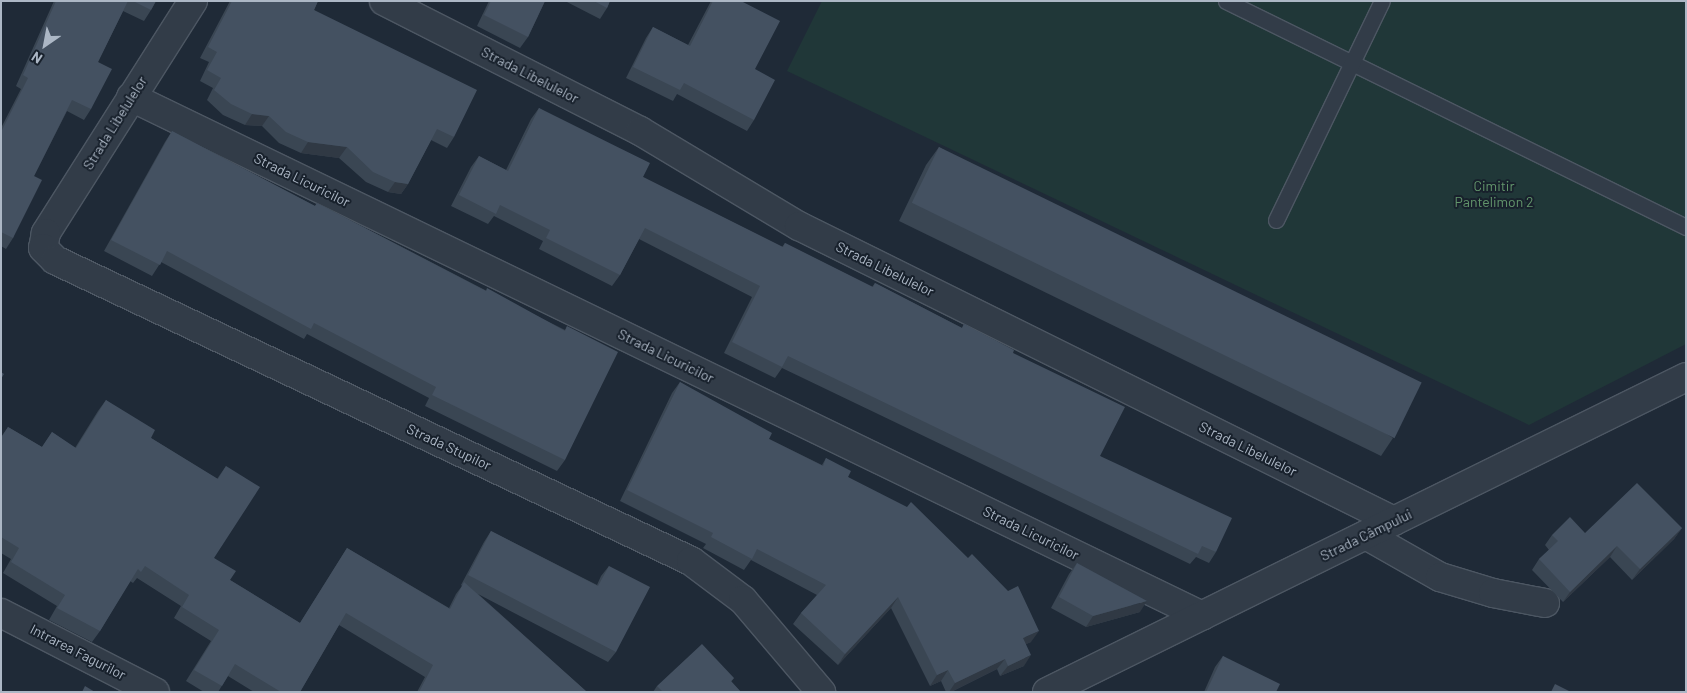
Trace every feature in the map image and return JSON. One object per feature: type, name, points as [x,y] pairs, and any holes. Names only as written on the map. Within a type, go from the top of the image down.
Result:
[{"type":"street","name":"Strada Libelulelor","points":[[43,248],[46,233],[193,1]]},
{"type":"street","name":"Strada Libelulelor","points":[[384,1],[640,131],[799,226],[1394,521]]},
{"type":"street","name":"Strada Licuricilor","points":[[131,97],[1202,616]]},
{"type":"street","name":"Strada Stupilor","points":[[43,248],[55,260],[691,561],[743,600],[821,692]]},
{"type":"street","name":"Strada Câmpului","points":[[1047,692],[1686,377]]},
{"type":"street","points":[[1366,535],[1440,577],[1493,593],[1545,602]]},
{"type":"street","name":"Intrarea Fagurilor","points":[[1,613],[155,692]]},
{"type":"lane","points":[[1226,1],[1353,61],[1686,227]]},
{"type":"lane","points":[[1276,220],[1382,1]]},
{"type":"green space","name":"Cimitir Pantelimon 2","points":[[822,1],[1686,1],[1686,344],[1529,425],[787,71]]},
{"type":"building","points":[[56,1],[128,1],[98,62],[112,69],[91,109],[72,100],[34,176],[42,180],[13,238],[1,232],[1,132],[28,78],[23,75]]},
{"type":"building","points":[[133,1],[156,1],[151,10]]},
{"type":"building","points":[[232,1],[318,1],[314,10],[477,90],[454,137],[437,129],[408,184],[395,182],[373,172],[347,147],[308,142],[286,132],[269,116],[252,114],[231,104],[214,90],[221,78],[207,70],[217,52],[208,47]]},
{"type":"building","points":[[491,1],[545,1],[528,37],[484,15]]},
{"type":"building","points":[[594,1],[610,1],[607,8]]},
{"type":"building","points":[[713,1],[741,1],[780,21],[755,69],[775,80],[754,120],[684,83],[680,90],[633,67],[653,27],[690,46]]},
{"type":"building","points":[[539,108],[650,163],[643,177],[783,247],[785,243],[873,287],[875,283],[962,328],[964,324],[1014,350],[1013,353],[1125,407],[1100,456],[1232,518],[1216,552],[1202,546],[1198,554],[788,356],[782,367],[732,342],[760,286],[645,228],[620,275],[546,238],[550,230],[500,205],[496,214],[459,195],[479,156],[508,171]]},
{"type":"building","points":[[172,131],[315,206],[317,203],[486,291],[487,288],[565,331],[567,326],[618,352],[565,460],[432,395],[436,387],[314,323],[311,329],[167,251],[160,265],[111,240]]},
{"type":"building","points":[[939,147],[1422,382],[1394,438],[912,203]]},
{"type":"building","points":[[680,382],[772,433],[769,439],[823,466],[826,458],[851,471],[848,477],[907,507],[911,502],[968,558],[972,554],[1008,591],[1018,586],[1039,631],[1023,638],[1031,655],[1008,666],[1005,659],[955,683],[948,670],[937,675],[898,597],[845,654],[801,613],[826,585],[757,549],[752,559],[711,537],[713,533],[627,490]]},
{"type":"building","points":[[106,400],[155,430],[151,438],[218,479],[226,466],[260,487],[214,558],[236,571],[230,580],[300,623],[347,548],[450,609],[464,582],[587,692],[419,692],[433,665],[346,613],[300,692],[281,692],[235,664],[222,686],[194,670],[219,630],[182,607],[189,595],[145,566],[141,572],[138,569],[100,631],[57,608],[65,595],[11,562],[19,548],[1,537],[1,438],[8,427],[42,447],[52,432],[76,448]]},
{"type":"building","points":[[1637,483],[1682,528],[1640,569],[1617,546],[1570,592],[1539,559],[1558,541],[1552,535],[1570,517],[1585,533]]},
{"type":"building","points":[[491,531],[598,586],[609,566],[650,587],[616,652],[468,575]]},
{"type":"building","points":[[1077,563],[1147,601],[1093,616],[1059,597]]},
{"type":"building","points":[[702,644],[734,678],[731,681],[741,692],[663,692],[657,686]]},
{"type":"building","points":[[1223,656],[1280,684],[1276,692],[1206,692]]},
{"type":"building","points":[[1555,684],[1571,692],[1551,692]]},
{"type":"building","points":[[85,686],[95,692],[82,692]]}]
